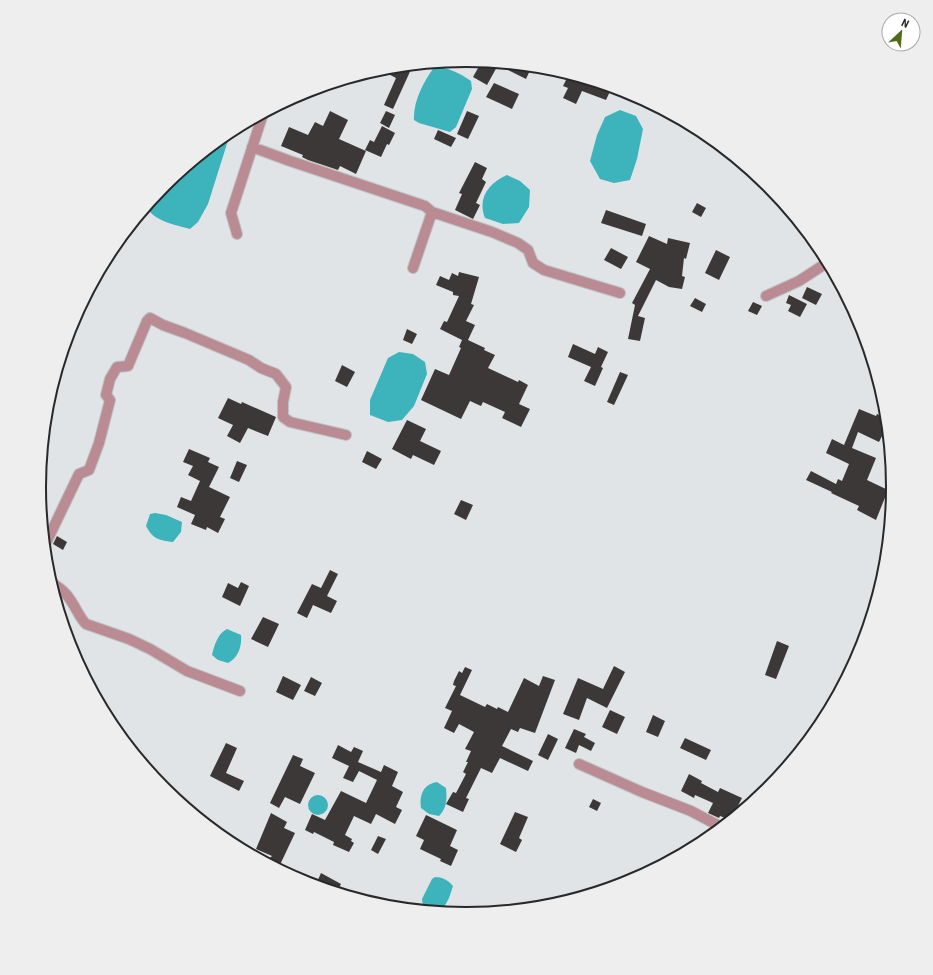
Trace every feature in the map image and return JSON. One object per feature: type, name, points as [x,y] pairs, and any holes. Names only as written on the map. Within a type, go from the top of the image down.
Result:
[{"type":"street","points":[[237,234],[231,213],[261,120]]},
{"type":"street","points":[[252,147],[425,206],[432,212],[492,232],[518,243],[528,250],[532,263],[544,270],[620,293]]},
{"type":"street","points":[[413,268],[432,212]]},
{"type":"street","points":[[766,296],[800,281],[823,265]]},
{"type":"street","points":[[49,536],[79,474],[89,470],[99,443],[110,400],[106,396],[110,379],[117,367],[128,366],[150,318],[162,325],[249,360],[261,368],[276,374],[286,387],[283,402],[283,417],[290,422],[346,435]]},
{"type":"street","points":[[58,586],[76,609],[82,621],[86,624],[129,638],[187,671],[240,691]]},
{"type":"street","points":[[579,764],[642,792],[691,811],[717,825]]},
{"type":"water","points":[[444,68],[454,71],[471,81],[472,89],[456,127],[450,132],[419,123],[414,120],[417,99],[433,69]]},
{"type":"water","points":[[620,110],[636,116],[643,129],[637,159],[630,180],[614,183],[600,179],[590,161],[597,135],[605,117]]},
{"type":"water","points":[[228,142],[208,204],[198,222],[190,229],[166,222],[154,216],[150,210],[169,190],[189,171]]},
{"type":"water","points":[[507,175],[520,181],[530,190],[529,207],[519,223],[503,224],[485,218],[483,211],[486,192],[495,182]]},
{"type":"water","points":[[399,352],[413,354],[425,362],[427,374],[414,406],[402,420],[388,422],[370,415],[370,400],[388,358]]},
{"type":"water","points":[[155,513],[166,515],[182,522],[181,532],[173,542],[156,538],[151,534],[146,526],[150,514]]},
{"type":"water","points":[[227,629],[241,635],[239,652],[228,663],[218,660],[212,655],[215,644],[221,633]]},
{"type":"water","points":[[437,782],[446,788],[445,807],[439,816],[429,814],[421,808],[421,795],[423,791],[428,785]]},
{"type":"water","points":[[318,795],[325,798],[328,805],[325,812],[318,815],[311,812],[308,805],[311,798]]},
{"type":"water","points":[[435,877],[445,879],[453,886],[444,907],[423,905],[422,899],[432,879]]},
{"type":"building","points":[[478,67],[496,68],[487,85],[473,77]]},
{"type":"building","points":[[507,69],[529,72],[526,79]]},
{"type":"building","points":[[410,71],[393,109],[384,105],[396,78],[389,74]]},
{"type":"building","points":[[566,79],[610,92],[606,100],[582,91],[576,104],[563,98],[568,88],[563,86]]},
{"type":"building","points":[[494,83],[519,94],[512,109],[486,97]]},
{"type":"building","points":[[330,111],[348,120],[339,139],[366,151],[356,174],[340,166],[338,170],[308,160],[302,157],[303,155],[281,146],[289,127],[308,135],[315,122],[323,126]]},
{"type":"building","points":[[386,111],[395,115],[389,128],[380,123]]},
{"type":"building","points":[[467,111],[479,116],[468,139],[457,134]]},
{"type":"building","points":[[382,126],[395,133],[389,145],[387,144],[381,157],[365,150],[370,140],[374,142]]},
{"type":"building","points":[[438,130],[456,138],[451,147],[434,139]]},
{"type":"building","points":[[475,162],[487,168],[482,179],[486,182],[476,203],[480,205],[473,219],[455,210],[462,194],[459,193]]},
{"type":"building","points":[[697,203],[706,208],[701,217],[692,212]]},
{"type":"building","points":[[606,210],[646,224],[642,236],[601,223]]},
{"type":"building","points":[[649,236],[667,244],[668,238],[690,243],[686,259],[684,258],[682,276],[685,277],[682,289],[669,287],[656,280],[638,316],[645,318],[640,341],[628,339],[635,305],[632,303],[650,269],[636,262]]},
{"type":"building","points":[[611,248],[628,257],[621,269],[604,260]]},
{"type":"building","points":[[716,250],[730,257],[719,280],[705,273]]},
{"type":"building","points":[[459,272],[479,277],[471,304],[474,305],[466,321],[475,325],[468,340],[485,348],[484,350],[495,355],[488,368],[528,385],[519,404],[530,409],[521,427],[502,418],[505,412],[483,402],[481,406],[470,401],[461,419],[421,400],[435,369],[449,375],[461,348],[459,347],[462,340],[440,329],[444,321],[447,322],[459,296],[453,295],[453,292],[436,285],[440,276],[449,280],[452,273],[458,276]]},
{"type":"building","points":[[807,287],[822,294],[816,305],[802,298]]},
{"type":"building","points":[[789,295],[807,304],[800,317],[788,311],[791,305],[786,303]]},
{"type":"building","points":[[695,298],[706,304],[702,312],[690,306]]},
{"type":"building","points":[[753,302],[762,306],[757,315],[748,311]]},
{"type":"building","points":[[407,329],[417,334],[412,344],[403,340]]},
{"type":"building","points":[[573,344],[595,354],[598,347],[608,352],[595,386],[584,381],[591,367],[568,357]]},
{"type":"building","points":[[342,365],[355,372],[347,387],[335,381]]},
{"type":"building","points":[[620,372],[628,375],[614,405],[607,402]]},
{"type":"building","points":[[228,398],[241,404],[242,402],[276,417],[268,436],[248,428],[240,443],[227,436],[233,425],[218,418]]},
{"type":"building","points":[[859,409],[876,416],[877,414],[881,416],[883,434],[879,442],[858,432],[852,448],[876,458],[867,480],[887,489],[876,520],[857,510],[859,506],[806,480],[811,471],[836,484],[838,479],[842,481],[849,464],[826,453],[832,439],[844,445]]},
{"type":"building","points":[[407,420],[426,429],[420,441],[441,451],[434,465],[413,455],[411,459],[392,449]]},
{"type":"building","points":[[189,449],[210,458],[208,462],[219,467],[209,487],[230,497],[220,517],[225,519],[218,533],[207,527],[206,530],[191,524],[195,515],[177,507],[181,497],[191,501],[200,481],[188,475],[193,466],[183,462]]},
{"type":"building","points":[[367,451],[382,459],[376,469],[362,462]]},
{"type":"building","points":[[237,461],[247,465],[239,482],[230,478]]},
{"type":"building","points":[[461,500],[473,505],[466,520],[454,514]]},
{"type":"building","points":[[57,536],[67,542],[63,550],[53,544]]},
{"type":"building","points":[[330,570],[338,574],[327,596],[337,601],[331,613],[313,605],[307,618],[297,613],[312,584],[321,588]]},
{"type":"building","points":[[241,582],[249,586],[240,606],[222,597],[228,583],[238,588]]},
{"type":"building","points":[[263,617],[279,624],[268,647],[251,639]]},
{"type":"building","points":[[777,641],[789,646],[776,679],[765,675]]},
{"type":"building","points":[[614,666],[625,672],[607,708],[587,698],[579,720],[563,714],[578,678],[603,689]]},
{"type":"building","points":[[465,667],[472,670],[460,695],[485,707],[487,704],[508,712],[524,678],[539,686],[543,676],[555,680],[535,733],[520,728],[518,732],[511,729],[502,746],[533,761],[528,771],[500,758],[492,773],[481,768],[466,798],[469,799],[463,812],[446,804],[453,792],[456,793],[466,774],[463,772],[471,751],[465,749],[474,732],[459,724],[454,733],[444,728],[452,711],[445,708],[456,686],[453,685],[454,681],[459,671],[462,673]]},
{"type":"building","points":[[283,676],[301,685],[293,700],[276,692]]},
{"type":"building","points":[[311,677],[322,683],[315,696],[304,691]]},
{"type":"building","points":[[610,710],[625,717],[617,734],[602,727]]},
{"type":"building","points":[[653,715],[665,721],[658,737],[646,732]]},
{"type":"building","points":[[574,729],[586,734],[584,737],[595,743],[591,751],[579,745],[576,753],[565,748]]},
{"type":"building","points":[[548,734],[558,739],[548,760],[538,755]]},
{"type":"building","points":[[685,738],[711,750],[706,760],[680,748]]},
{"type":"building","points":[[226,743],[237,748],[226,773],[244,781],[239,791],[210,776]]},
{"type":"building","points":[[338,745],[351,752],[354,747],[363,751],[358,762],[381,772],[384,765],[398,772],[392,786],[403,792],[396,807],[402,810],[395,824],[376,814],[371,824],[354,816],[345,835],[352,839],[351,841],[354,843],[349,852],[333,845],[334,842],[314,832],[313,834],[305,830],[312,814],[325,820],[341,791],[366,803],[377,780],[359,771],[353,782],[343,778],[349,766],[332,758]]},
{"type":"building","points":[[293,755],[303,759],[300,766],[315,773],[300,804],[285,797],[279,808],[270,803]]},
{"type":"building","points":[[689,774],[702,781],[701,783],[718,792],[720,788],[742,798],[736,810],[726,818],[720,816],[719,818],[708,813],[713,803],[695,795],[694,798],[681,791]]},
{"type":"building","points":[[593,799],[601,803],[597,811],[589,807]]},
{"type":"building","points":[[515,812],[528,817],[519,838],[522,840],[516,852],[500,844]]},
{"type":"building","points":[[271,813],[287,822],[284,828],[295,833],[280,865],[271,860],[270,858],[272,856],[256,849]]},
{"type":"building","points":[[426,815],[457,830],[450,846],[458,850],[451,866],[440,861],[441,859],[420,849],[424,840],[416,836]]},
{"type":"building","points":[[378,836],[386,839],[378,854],[371,850]]},
{"type":"building","points":[[321,873],[341,884],[339,888],[318,881]]}]
